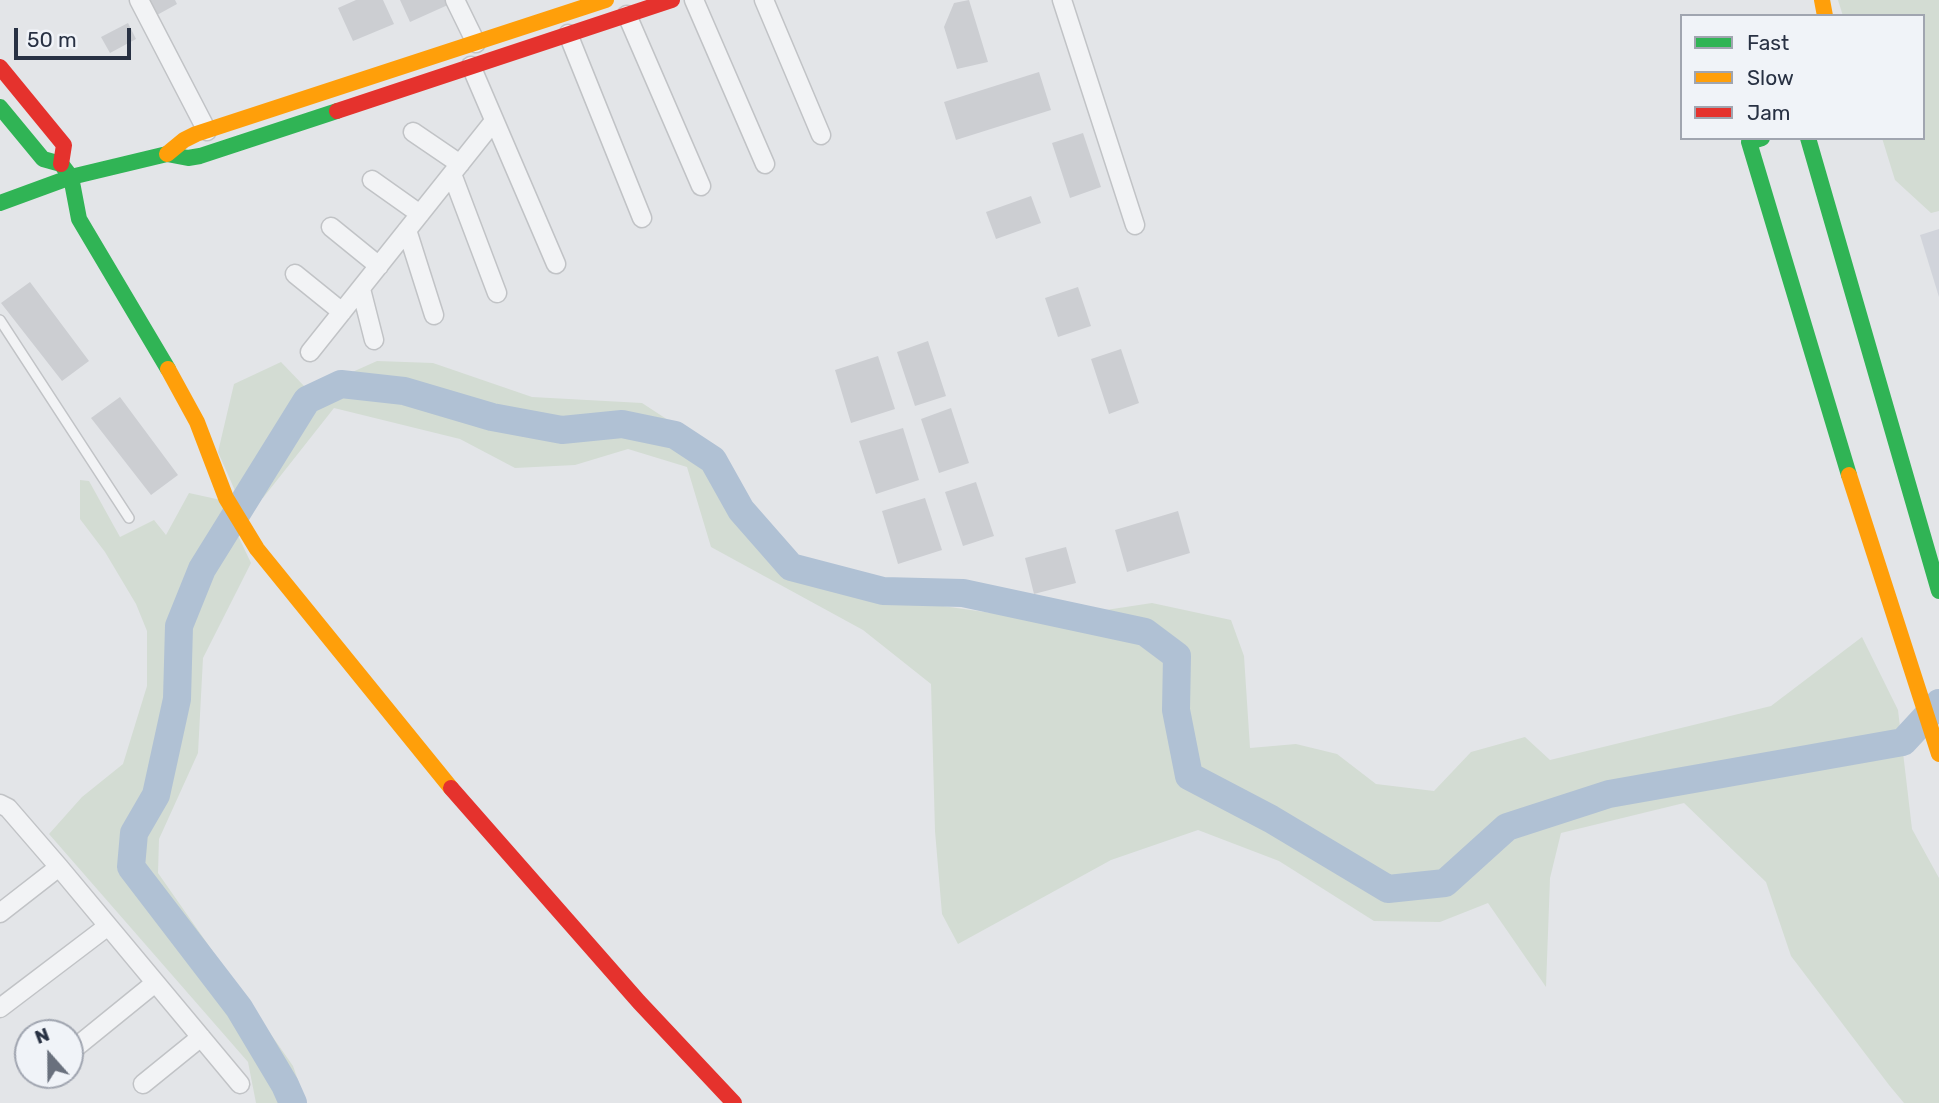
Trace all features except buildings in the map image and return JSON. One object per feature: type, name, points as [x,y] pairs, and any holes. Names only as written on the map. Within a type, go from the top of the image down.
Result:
[{"type":"street","points":[[139,0],[207,131]]},
{"type":"street","points":[[455,0],[476,43]]},
{"type":"street","points":[[167,154],[184,140],[207,131],[606,0]]},
{"type":"street","points":[[0,203],[66,170],[167,154],[188,158],[200,156],[672,0]]},
{"type":"street","points":[[694,0],[765,164]]},
{"type":"street","points":[[764,0],[821,135]]},
{"type":"street","points":[[1062,0],[1135,225]]},
{"type":"street","points":[[627,15],[701,186]]},
{"type":"street","points":[[568,34],[642,218]]},
{"type":"street","points":[[471,66],[556,264]]},
{"type":"street","points":[[0,67],[64,145],[66,170],[79,219],[157,349],[197,422],[226,498],[245,531],[367,687],[513,861],[734,1103]]},
{"type":"street","points":[[0,107],[43,159],[66,170]]},
{"type":"street","points":[[310,352],[494,121]]},
{"type":"street","points":[[413,132],[456,169],[497,293]]},
{"type":"street","points":[[1756,140],[1749,142],[1889,606],[1939,754]]},
{"type":"street","points":[[1809,140],[1939,591]]},
{"type":"street","points":[[372,180],[420,214]]},
{"type":"street","points":[[331,227],[379,266]]},
{"type":"street","points":[[407,230],[434,315]]},
{"type":"street","points":[[295,274],[342,312]]},
{"type":"street","points":[[360,289],[374,340]]},
{"type":"street","points":[[0,804],[8,808],[59,867],[240,1084]]},
{"type":"street","points":[[0,913],[59,867]]},
{"type":"street","points":[[0,1008],[108,926]]},
{"type":"street","points":[[84,1041],[156,983]]},
{"type":"street","points":[[143,1084],[201,1037]]},
{"type":"lane","points":[[0,320],[129,518]]},
{"type":"shaded area","points":[[1838,0],[1939,0],[1939,211],[1931,213],[1895,180],[1883,140],[1925,140],[1925,14],[1842,14]]},
{"type":"shaded area","points":[[1939,229],[1939,297],[1920,235]]},
{"type":"shaded area","points":[[377,361],[433,363],[532,397],[642,403],[711,448],[731,518],[786,572],[839,587],[1040,620],[1152,603],[1231,620],[1244,656],[1250,748],[1296,744],[1337,754],[1376,784],[1434,791],[1471,752],[1525,737],[1550,760],[1771,706],[1862,637],[1898,710],[1912,829],[1939,878],[1939,1103],[1904,1103],[1791,956],[1766,882],[1684,803],[1561,833],[1550,878],[1546,987],[1488,903],[1440,922],[1374,921],[1279,861],[1198,830],[1111,860],[958,944],[942,914],[935,831],[931,684],[863,630],[711,547],[687,467],[628,449],[575,465],[515,468],[460,439],[334,408],[263,498],[236,493],[218,452],[234,384],[281,362],[305,387],[319,387]]},
{"type":"shaded area","points":[[80,480],[89,481],[120,537],[154,520],[166,535],[189,493],[221,500],[251,563],[203,658],[198,753],[159,839],[158,873],[293,1066],[306,1103],[256,1103],[248,1062],[49,834],[82,797],[123,764],[147,686],[147,631],[136,604],[105,552],[80,519]]},
{"type":"waterway","points":[[293,1103],[239,1008],[131,867],[134,833],[156,795],[177,699],[179,626],[202,569],[307,400],[341,384],[404,391],[492,417],[562,430],[622,424],[675,435],[713,460],[741,510],[791,567],[883,591],[963,593],[1145,632],[1177,656],[1176,710],[1189,776],[1271,819],[1388,889],[1445,883],[1507,827],[1609,794],[1903,742],[1939,703]]},
{"type":"traffic: fast","points":[[0,107],[43,159],[61,164],[71,177],[79,219],[168,369]]},
{"type":"traffic: fast","points":[[0,203],[71,177],[167,154],[188,158],[200,156],[337,111]]},
{"type":"traffic: fast","points":[[1756,140],[1749,142],[1849,475]]},
{"type":"traffic: fast","points":[[1809,140],[1939,591]]},
{"type":"traffic: slow","points":[[167,154],[196,134],[606,0]]},
{"type":"traffic: slow","points":[[1822,0],[1825,14]]},
{"type":"traffic: slow","points":[[168,369],[197,422],[226,498],[257,549],[451,788]]},
{"type":"traffic: slow","points":[[1849,475],[1939,754]]},
{"type":"traffic: jam","points":[[337,111],[672,0]]},
{"type":"traffic: jam","points":[[0,67],[64,145],[61,164]]},
{"type":"traffic: jam","points":[[451,788],[639,1002],[734,1103]]}]
